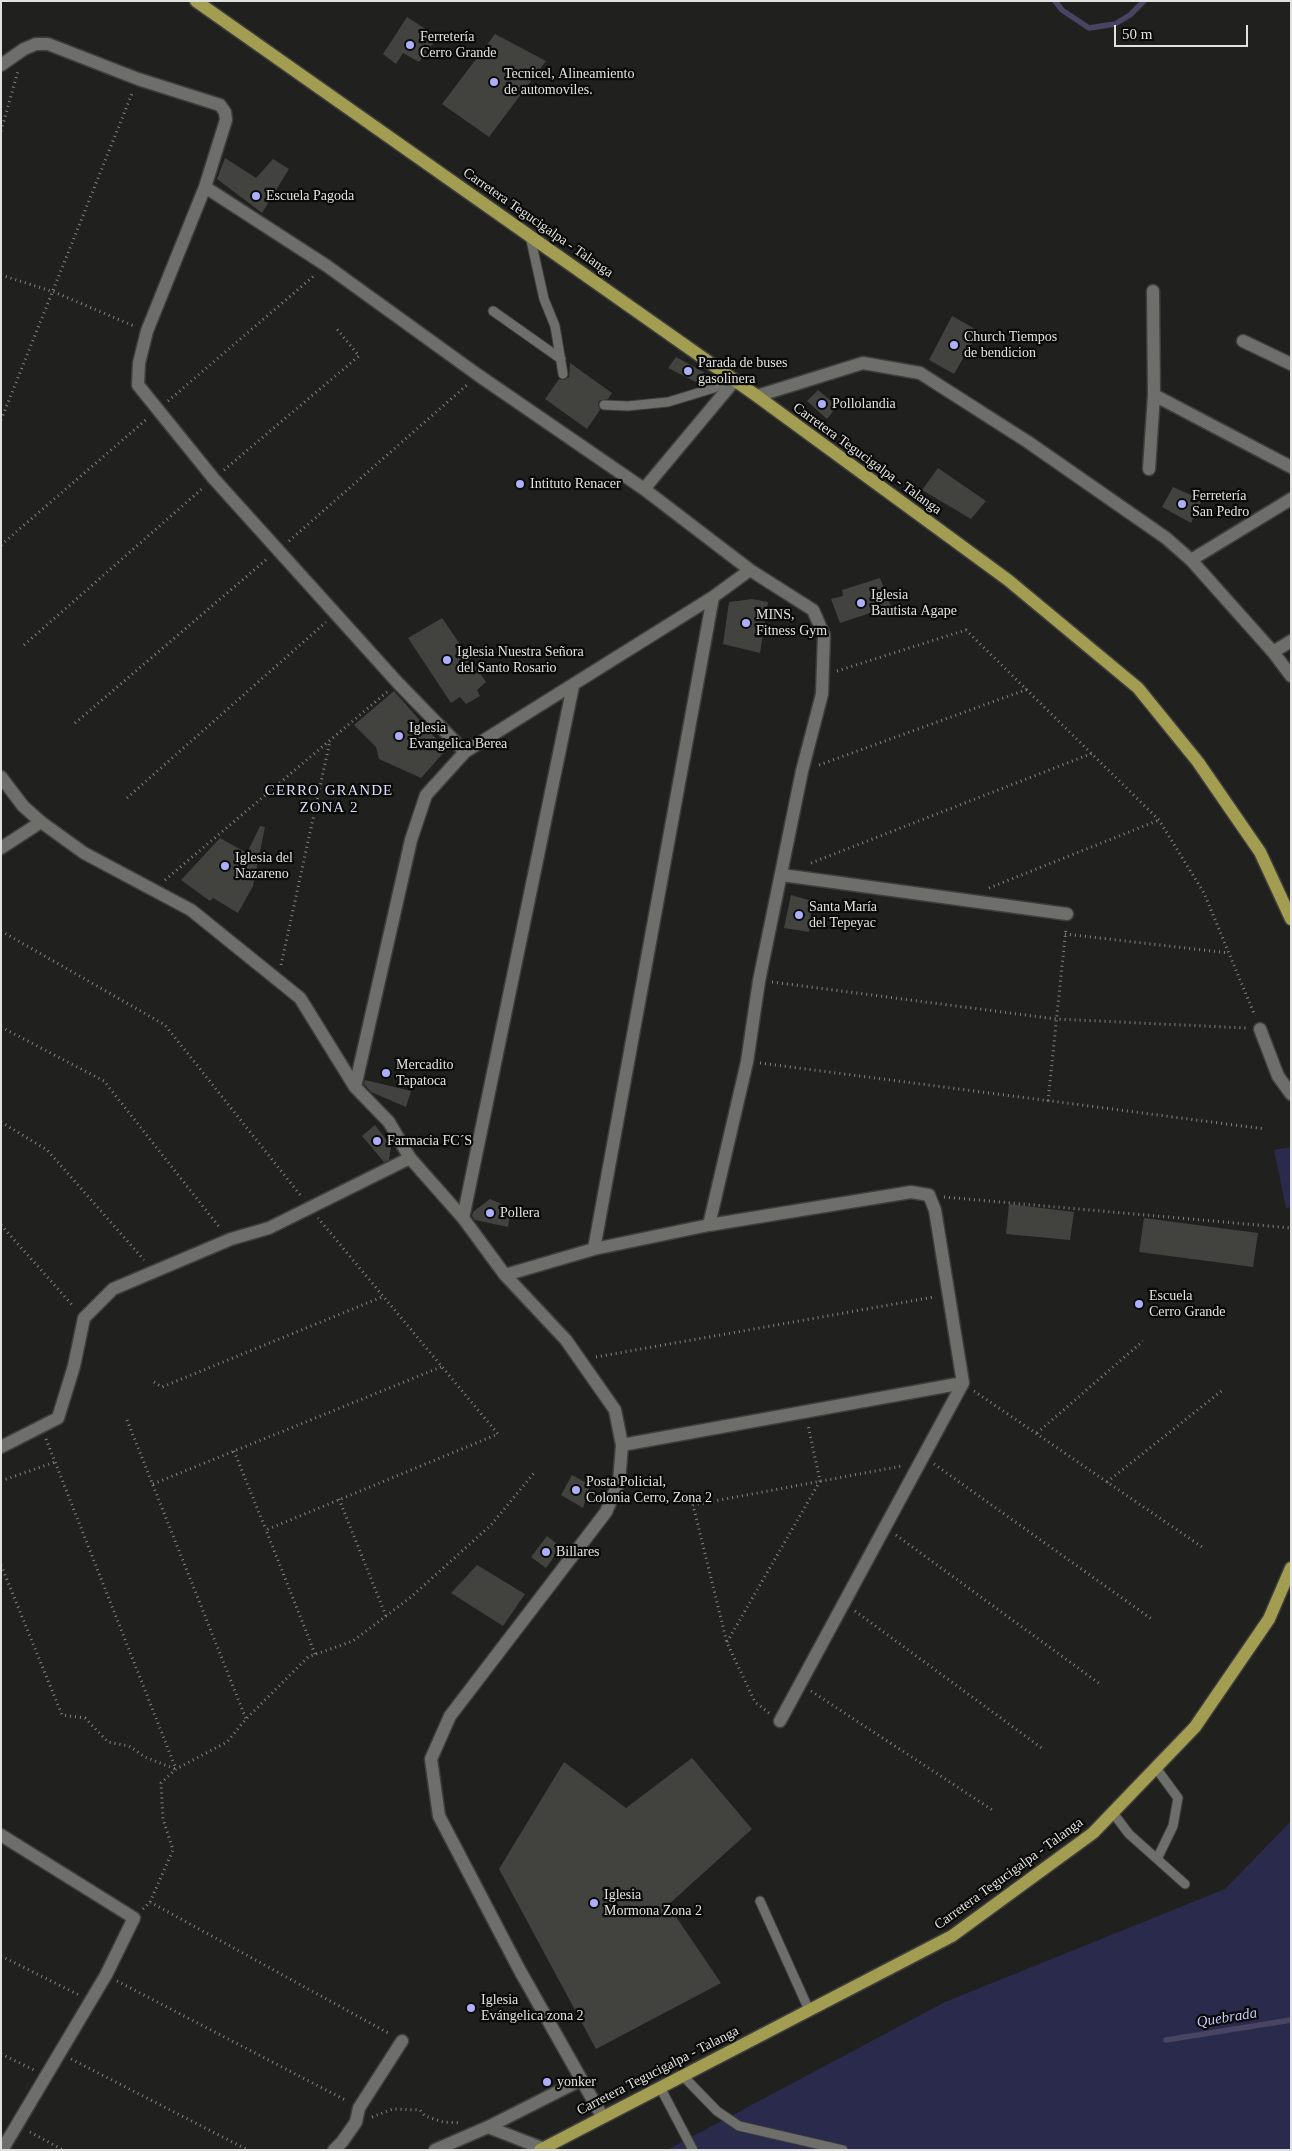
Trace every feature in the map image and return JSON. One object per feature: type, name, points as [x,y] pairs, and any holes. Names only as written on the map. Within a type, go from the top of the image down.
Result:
[{"type":"main road","name":"Carretera Tegucigalpa - Talanga","points":[[196,1],[757,396],[1008,580],[1138,688],[1198,762],[1260,852],[1291,919]]},
{"type":"main road","name":"Carretera Tegucigalpa - Talanga","points":[[541,2149],[952,1936],[1093,1833],[1196,1727],[1269,1618],[1291,1568]]},
{"type":"street","points":[[1,65],[24,49],[36,44],[48,44],[138,79],[220,105],[225,112],[226,120],[205,187],[147,331],[139,363],[138,385],[214,479],[398,683],[465,752]]},
{"type":"street","points":[[205,187],[326,266],[478,375],[644,489],[750,570],[814,610],[824,635],[822,694],[802,771],[759,981],[747,1062],[709,1225]]},
{"type":"street","points":[[1149,469],[1154,395],[1153,291]]},
{"type":"street","points":[[1243,341],[1291,364]]},
{"type":"street","points":[[757,396],[863,363],[916,372],[1028,442],[1166,538],[1191,560],[1273,652],[1291,676]]},
{"type":"street","points":[[644,489],[732,378]]},
{"type":"street","points":[[1154,395],[1291,467]]},
{"type":"street","points":[[1191,560],[1291,499]]},
{"type":"street","points":[[355,1087],[411,840],[426,795],[465,752],[713,597],[750,570]]},
{"type":"street","points":[[594,1249],[713,597]]},
{"type":"street","points":[[1273,652],[1291,641]]},
{"type":"street","points":[[463,1218],[573,686]]},
{"type":"street","points":[[1,777],[23,806],[41,822],[84,853],[191,910],[300,998],[355,1087],[389,1122],[410,1158],[463,1218],[505,1275],[566,1340],[615,1410],[622,1445],[619,1482],[606,1512],[450,1716],[431,1759],[439,1816],[519,1969],[602,2116]]},
{"type":"street","points":[[1,848],[41,822]]},
{"type":"street","points":[[782,875],[963,898],[1067,914]]},
{"type":"street","points":[[1260,1029],[1278,1076],[1291,1094]]},
{"type":"street","points":[[1,1447],[58,1418],[74,1366],[84,1318],[113,1289],[231,1239],[268,1228],[309,1206],[410,1158]]},
{"type":"street","points":[[505,1275],[594,1249],[709,1225],[911,1192],[929,1196],[935,1210],[964,1383],[780,1721]]},
{"type":"street","points":[[622,1445],[964,1383]]},
{"type":"street","points":[[1,1835],[134,1918],[106,1975],[2,2150]]},
{"type":"street","points":[[334,2150],[356,2122],[359,2108],[402,2041]]},
{"type":"street","points":[[435,2150],[488,2127],[581,2080]]},
{"type":"street","points":[[488,2127],[541,2149]]},
{"type":"lane","points":[[530,236],[537,272],[555,326],[562,374]]},
{"type":"lane","points":[[493,311],[561,359]]},
{"type":"lane","points":[[604,405],[628,406],[668,402],[714,388],[732,378]]},
{"type":"lane","points":[[1156,1768],[1178,1798],[1173,1826],[1157,1859]]},
{"type":"lane","points":[[1112,1813],[1129,1834],[1185,1884]]},
{"type":"lane","points":[[760,1901],[809,2010]]},
{"type":"lane","points":[[682,2075],[717,2111],[739,2126],[843,2150]]},
{"type":"lane","points":[[660,2087],[693,2150]]},
{"type":"path","points":[[1,131],[24,49]]},
{"type":"path","points":[[1,420],[138,79]]},
{"type":"path","points":[[1,275],[54,292],[147,331]]},
{"type":"path","points":[[127,798],[336,614]]},
{"type":"path","points":[[759,981],[1056,1019],[1260,1029],[1204,893],[1159,820],[966,630],[823,676]]},
{"type":"path","points":[[153,890],[398,683]]},
{"type":"path","points":[[802,771],[1028,689]]},
{"type":"path","points":[[277,980],[330,740]]},
{"type":"path","points":[[810,864],[1093,753]]},
{"type":"path","points":[[963,898],[1159,820]]},
{"type":"path","points":[[1048,1101],[1067,914]]},
{"type":"path","points":[[1,931],[165,1025],[382,1297],[498,1434],[266,1530]]},
{"type":"path","points":[[1065,934],[1230,953]]},
{"type":"path","points":[[1,1027],[104,1081],[231,1239]]},
{"type":"path","points":[[747,1062],[1265,1129]]},
{"type":"path","points":[[1,1122],[47,1150],[154,1272]]},
{"type":"path","points":[[929,1196],[1291,1228]]},
{"type":"path","points":[[1,1225],[84,1318]]},
{"type":"path","points":[[580,1360],[950,1294]]},
{"type":"path","points":[[154,1382],[162,1387],[382,1297]]},
{"type":"path","points":[[1037,1434],[1143,1341]]},
{"type":"path","points":[[153,1484],[441,1366]]},
{"type":"path","points":[[964,1383],[1205,1549]]},
{"type":"path","points":[[1107,1482],[1224,1389]]},
{"type":"path","points":[[727,1643],[820,1481],[805,1412]]},
{"type":"path","points":[[127,1420],[246,1719]]},
{"type":"path","points":[[41,1426],[176,1769]]},
{"type":"path","points":[[234,1451],[315,1654]]},
{"type":"path","points":[[780,1721],[755,1702],[727,1643],[692,1505],[922,1460],[1153,1620]]},
{"type":"path","points":[[1,1481],[55,1462]]},
{"type":"path","points":[[134,1918],[150,1902],[173,1850],[163,1819],[161,1783],[176,1769],[227,1742],[246,1719],[308,1657],[353,1641],[411,1597],[491,1525],[534,1473]]},
{"type":"path","points":[[339,1499],[386,1616]]},
{"type":"path","points":[[885,1527],[1100,1684]]},
{"type":"path","points":[[1,1565],[62,1715],[85,1718],[108,1742],[130,1746],[145,1757],[176,1769]]},
{"type":"path","points":[[844,1603],[1043,1749]]},
{"type":"path","points":[[800,1684],[994,1811]]},
{"type":"path","points":[[150,1902],[402,2041]]},
{"type":"path","points":[[1,1956],[90,2001]]},
{"type":"path","points":[[106,1975],[359,2108]]},
{"type":"path","points":[[59,2053],[248,2150]]},
{"type":"path","points":[[1,2054],[46,2076]]},
{"type":"path","points":[[356,2122],[393,2109],[420,2110],[425,2116],[443,2122],[463,2123]]},
{"type":"path","points":[[17,2124],[63,2150]]},
{"type":"shaded area","points":[[1291,1147],[1291,1207],[1286,1208],[1274,1150]]},
{"type":"shaded area","points":[[1291,1821],[1291,2150],[667,2150],[945,2002],[1225,1889]]},
{"type":"building","name":"Ferretería Cerro Grande","points":[[407,17],[438,37],[419,62],[403,53],[396,64],[383,54]]},
{"type":"building","name":"Tecnicel, Alineamiento de automoviles.","points":[[495,34],[546,61],[489,137],[442,104]]},
{"type":"building","name":"Escuela Pagoda","points":[[225,158],[256,178],[273,159],[289,169],[262,213],[217,179]]},
{"type":"building","name":"Church Tiempos de bendicion","points":[[952,316],[979,331],[954,374],[929,360]]},
{"type":"building","name":"Parada de buses gasolinera","points":[[676,357],[709,375],[702,385],[668,368]]},
{"type":"building","points":[[570,363],[612,393],[608,399],[599,401],[600,410],[587,429],[545,399],[559,379],[564,380],[569,377]]},
{"type":"building","name":"Pollolandia","points":[[818,390],[837,406],[827,419],[807,401]]},
{"type":"building","points":[[938,468],[986,501],[971,519],[922,490]]},
{"type":"building","name":"Ferretería San Pedro","points":[[1173,487],[1202,500],[1191,523],[1162,507]]},
{"type":"building","name":"Iglesia Bautista Agape","points":[[880,578],[891,606],[840,623],[831,599],[843,596],[842,590]]},
{"type":"building","name":"MINS, Fitness Gym","points":[[752,599],[768,602],[760,653],[723,644],[729,602]]},
{"type":"building","name":"Iglesia Nuestra Señora del Santo Rosario","points":[[442,618],[486,682],[477,690],[480,696],[466,704],[460,697],[451,703],[408,638]]},
{"type":"building","name":"Iglesia Evangelica Berea","points":[[394,691],[446,750],[421,778],[379,759],[376,747],[354,725]]},
{"type":"building","name":"Iglesia del Nazareno","points":[[260,826],[265,827],[253,886],[238,913],[213,898],[210,901],[181,880],[220,838],[247,853]]},
{"type":"building","name":"Santa María del Tepeyac","points":[[791,895],[812,901],[809,932],[784,928]]},
{"type":"building","points":[[365,1080],[411,1091],[406,1107],[371,1092],[364,1084]]},
{"type":"building","name":"Farmacia FC´S","points":[[375,1125],[391,1146],[389,1160],[384,1162],[362,1136]]},
{"type":"building","name":"Pollera","points":[[490,1199],[511,1208],[508,1227],[475,1220],[472,1216],[473,1212]]},
{"type":"building","points":[[1009,1204],[1074,1212],[1070,1240],[1006,1234]]},
{"type":"building","points":[[1144,1218],[1258,1233],[1253,1267],[1139,1252]]},
{"type":"building","name":"Posta Policial, Colonia Cerro, Zona 2","points":[[572,1475],[590,1485],[583,1508],[561,1495]]},
{"type":"building","name":"Billares","points":[[547,1536],[561,1547],[546,1568],[531,1557]]},
{"type":"building","points":[[477,1565],[525,1594],[503,1626],[451,1593]]},
{"type":"building","name":"Iglesia Mormona Zona 2","points":[[692,1758],[752,1829],[668,1905],[721,1983],[596,2049],[499,1869],[564,1762],[626,1808]]},
{"type":"waterway","points":[[1055,1],[1062,10],[1089,28],[1115,24],[1130,15],[1144,1]]},
{"type":"waterway","name":"Quebrada","points":[[1166,2040],[1291,2020]]},
{"type":"place","name":"Ferretería Cerro Grande","points":[[410,45]]},
{"type":"place","name":"Tecnicel, Alineamiento de automoviles.","points":[[494,82]]},
{"type":"place","name":"Escuela Pagoda","points":[[256,196]]},
{"type":"place","name":"Church Tiempos de bendicion","points":[[954,345]]},
{"type":"place","name":"Parada de buses gasolinera","points":[[688,371]]},
{"type":"place","name":"Pollolandia","points":[[822,404]]},
{"type":"place","name":"Intituto Renacer","points":[[520,484]]},
{"type":"place","name":"Ferretería San Pedro","points":[[1182,504]]},
{"type":"place","name":"Iglesia Bautista Agape","points":[[861,603]]},
{"type":"place","name":"MINS, Fitness Gym","points":[[746,623]]},
{"type":"place","name":"Iglesia Nuestra Señora del Santo Rosario","points":[[447,660]]},
{"type":"place","name":"Iglesia Evangelica Berea","points":[[399,736]]},
{"type":"place","name":"Iglesia del Nazareno","points":[[225,866]]},
{"type":"place","name":"Santa María del Tepeyac","points":[[799,915]]},
{"type":"place","name":"Mercadito Tapatoca","points":[[386,1073]]},
{"type":"place","name":"Farmacia FC´S","points":[[377,1141]]},
{"type":"place","name":"Pollera","points":[[490,1213]]},
{"type":"place","name":"Escuela Cerro Grande","points":[[1139,1304]]},
{"type":"place","name":"Posta Policial, Colonia Cerro, Zona 2","points":[[576,1490]]},
{"type":"place","name":"Billares","points":[[546,1552]]},
{"type":"place","name":"Iglesia Mormona Zona 2","points":[[594,1903]]},
{"type":"place","name":"Iglesia Evángelica zona 2","points":[[471,2008]]},
{"type":"place","name":"yonker","points":[[547,2082]]},
{"type":"district","name":"CERRO GRANDE ZONA 2","points":[[329,800]]}]
